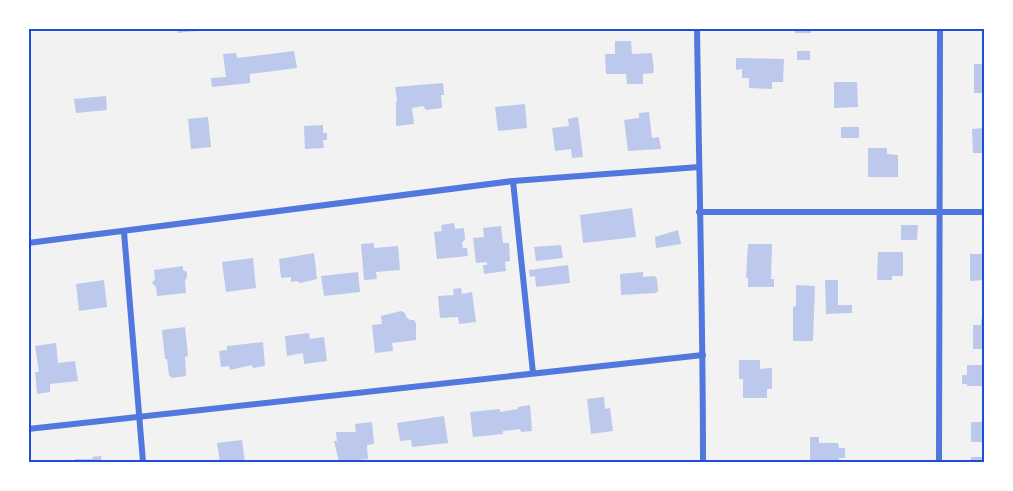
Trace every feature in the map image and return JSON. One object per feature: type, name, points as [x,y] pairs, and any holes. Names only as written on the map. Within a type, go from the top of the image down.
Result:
[{"type":"street","points":[[697,28],[703,462]]},
{"type":"street","points":[[939,28],[939,462]]},
{"type":"street","points":[[28,243],[513,181],[699,167]]},
{"type":"street","points":[[513,181],[533,373]]},
{"type":"street","points":[[699,212],[984,212]]},
{"type":"street","points":[[124,232],[143,462]]},
{"type":"street","points":[[28,429],[703,355]]},
{"type":"building","points":[[177,28],[204,28],[205,30],[178,33]]},
{"type":"building","points":[[795,28],[811,28],[811,33],[795,33]]},
{"type":"building","points":[[615,41],[631,41],[632,54],[652,53],[654,70],[653,73],[643,74],[643,84],[627,84],[626,74],[606,74],[605,54],[615,54]]},
{"type":"building","points":[[294,51],[297,68],[250,74],[250,83],[212,87],[211,78],[226,77],[223,54],[236,53],[237,58]]},
{"type":"building","points":[[797,51],[810,51],[810,60],[797,60]]},
{"type":"building","points":[[736,58],[784,59],[783,82],[772,82],[772,89],[749,88],[749,78],[742,78],[742,69],[736,70]]},
{"type":"building","points":[[974,64],[984,64],[984,93],[974,93]]},
{"type":"building","points":[[834,82],[857,82],[858,107],[834,108]]},
{"type":"building","points":[[443,83],[442,108],[426,110],[423,106],[412,108],[414,124],[396,126],[395,87]]},
{"type":"building","points":[[106,96],[107,110],[76,113],[74,99]]},
{"type":"building","points":[[525,104],[527,128],[498,131],[495,107]]},
{"type":"building","points":[[649,112],[652,138],[659,137],[661,149],[628,151],[624,120],[639,118],[639,113]]},
{"type":"building","points":[[208,117],[211,147],[191,149],[188,119]]},
{"type":"building","points":[[578,117],[583,157],[572,158],[571,149],[555,151],[552,128],[569,126],[568,119]]},
{"type":"building","points":[[323,125],[323,133],[327,133],[327,140],[323,140],[324,148],[305,149],[304,126]]},
{"type":"building","points":[[841,127],[859,127],[859,138],[841,138]]},
{"type":"building","points":[[984,128],[984,153],[973,153],[972,129]]},
{"type":"building","points":[[868,148],[887,148],[887,154],[898,155],[898,177],[868,177]]},
{"type":"building","points":[[632,208],[636,237],[583,243],[580,215]]},
{"type":"building","points":[[454,223],[455,229],[464,228],[465,239],[462,243],[463,248],[467,248],[468,256],[437,259],[434,232],[442,231],[441,225]]},
{"type":"building","points":[[901,225],[918,225],[917,240],[901,240]]},
{"type":"building","points":[[501,226],[503,243],[509,243],[510,261],[505,262],[506,271],[484,274],[483,265],[487,265],[487,262],[476,263],[473,238],[484,237],[483,228]]},
{"type":"building","points":[[678,230],[681,244],[656,248],[655,237]]},
{"type":"building","points":[[374,243],[374,248],[398,246],[400,270],[376,272],[377,279],[364,280],[361,244]]},
{"type":"building","points":[[748,244],[772,244],[771,279],[774,279],[774,287],[748,287],[748,278],[746,278]]},
{"type":"building","points":[[561,245],[563,258],[536,261],[534,247]]},
{"type":"building","points":[[878,252],[903,252],[903,276],[892,276],[892,280],[877,280]]},
{"type":"building","points":[[314,253],[317,279],[300,283],[291,282],[291,277],[281,278],[279,259]]},
{"type":"building","points":[[970,254],[984,254],[984,280],[970,281]]},
{"type":"building","points":[[253,258],[256,288],[226,292],[222,262]]},
{"type":"building","points":[[568,265],[570,283],[536,287],[535,276],[530,277],[529,270]]},
{"type":"building","points":[[183,266],[183,270],[187,272],[186,293],[157,296],[156,287],[152,283],[155,279],[154,270]]},
{"type":"building","points":[[358,272],[360,292],[324,296],[321,276]]},
{"type":"building","points":[[643,272],[643,277],[655,276],[658,291],[621,295],[620,274]]},
{"type":"building","points":[[104,280],[107,307],[79,311],[76,284]]},
{"type":"building","points":[[825,280],[838,280],[838,305],[852,305],[852,313],[826,314]]},
{"type":"building","points":[[796,285],[815,286],[813,341],[793,341],[793,307],[796,306]]},
{"type":"building","points":[[461,288],[462,294],[472,292],[476,322],[459,324],[458,317],[440,318],[438,296],[454,295],[453,289]]},
{"type":"building","points":[[401,311],[416,323],[416,340],[392,343],[393,351],[375,353],[372,325],[382,324],[381,316]]},
{"type":"building","points":[[981,319],[984,319],[984,349],[973,349],[973,325],[981,325]]},
{"type":"building","points":[[185,327],[188,356],[185,357],[186,376],[172,378],[169,375],[167,359],[165,359],[162,330]]},
{"type":"building","points":[[309,333],[310,339],[324,337],[327,361],[304,364],[303,353],[287,356],[285,336]]},
{"type":"building","points":[[263,342],[265,366],[253,368],[252,365],[230,370],[229,366],[221,367],[219,351],[227,350],[227,346]]},
{"type":"building","points":[[56,343],[58,363],[75,361],[78,381],[50,384],[50,392],[37,394],[35,372],[39,372],[35,346]]},
{"type":"building","points":[[739,360],[760,360],[760,369],[772,368],[772,389],[767,389],[767,398],[743,398],[743,379],[739,379]]},
{"type":"building","points":[[967,365],[984,365],[984,386],[962,384],[962,375],[967,375]]},
{"type":"building","points":[[604,397],[605,409],[610,408],[613,431],[591,434],[587,399]]},
{"type":"building","points":[[530,405],[532,431],[521,432],[520,429],[503,431],[503,434],[473,437],[470,412],[500,409],[500,412]]},
{"type":"building","points":[[444,416],[448,443],[412,447],[411,440],[400,441],[397,423]]},
{"type":"building","points":[[372,422],[374,444],[367,445],[368,459],[339,462],[334,441],[337,441],[336,432],[356,432],[355,424]]},
{"type":"building","points":[[971,422],[984,422],[984,442],[971,442]]},
{"type":"building","points":[[810,437],[819,437],[819,443],[838,443],[839,448],[845,448],[845,458],[839,458],[839,462],[810,462]]},
{"type":"building","points":[[242,440],[245,462],[220,462],[217,443]]},
{"type":"building","points":[[101,456],[102,462],[75,462],[75,459],[93,459],[92,457]]},
{"type":"building","points":[[971,457],[984,457],[984,462],[971,462]]}]
